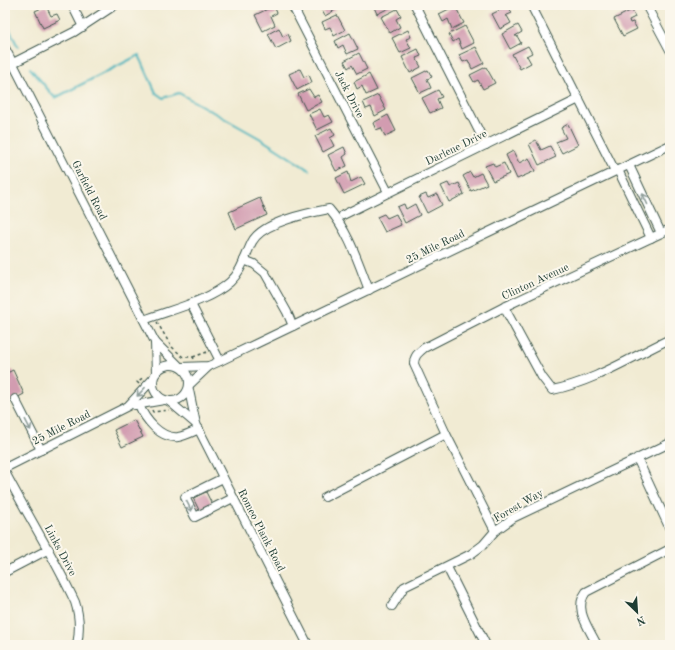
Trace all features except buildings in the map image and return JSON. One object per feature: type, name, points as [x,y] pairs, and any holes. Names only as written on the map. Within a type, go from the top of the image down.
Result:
[{"type":"street","points":[[72,5],[83,27]]},
{"type":"street","points":[[13,63],[83,27],[115,5]]},
{"type":"street","name":"Jack Drive","points":[[292,5],[388,192]]},
{"type":"street","points":[[415,5],[486,145]]},
{"type":"street","points":[[531,5],[652,238]]},
{"type":"street","points":[[646,5],[670,50]]},
{"type":"street","name":"Garfield Road","points":[[5,48],[155,342],[179,366]]},
{"type":"street","name":"Darlene Drive","points":[[342,215],[579,99]]},
{"type":"street","name":"25 Mile Road","points":[[190,387],[209,366],[220,360],[670,145]]},
{"type":"street","points":[[629,165],[662,233]]},
{"type":"street","points":[[144,320],[191,304],[229,283],[240,270],[253,240],[262,231],[283,222],[329,209],[340,221],[357,258],[369,290]]},
{"type":"street","name":"Clinton Avenue","points":[[446,434],[414,364],[414,358],[418,353],[424,348],[504,307],[670,229]]},
{"type":"street","points":[[244,260],[254,264],[264,273],[273,286],[293,326]]},
{"type":"street","points":[[191,304],[220,360]]},
{"type":"street","points":[[504,307],[542,377],[552,390],[568,387],[670,339]]},
{"type":"street","name":"Garfield Road","points":[[151,376],[155,342]]},
{"type":"street","points":[[166,365],[179,366],[187,373],[190,387],[181,399],[167,401],[155,391],[151,376],[166,365]]},
{"type":"street","name":"25 Mile Road","points":[[179,366],[209,366]]},
{"type":"street","name":"25 Mile Road","points":[[128,406],[151,376]]},
{"type":"street","name":"Romeo Plank Road","points":[[190,387],[198,427],[308,645]]},
{"type":"street","points":[[15,399],[41,450]]},
{"type":"street","name":"25 Mile Road","points":[[5,468],[128,406],[167,401]]},
{"type":"street","name":"Romeo Plank Road","points":[[167,401],[198,427]]},
{"type":"street","points":[[139,404],[143,415],[150,423],[169,436],[177,437],[198,427]]},
{"type":"street","points":[[325,497],[446,434],[495,531]]},
{"type":"street","name":"Forest Way","points":[[392,606],[404,587],[471,554],[495,531],[513,518],[670,443]]},
{"type":"street","points":[[637,458],[670,529]]},
{"type":"street","name":"Links Drive","points":[[5,472],[49,550],[76,602],[79,614],[77,645]]},
{"type":"street","points":[[223,478],[185,497],[195,517],[233,498]]},
{"type":"street","points":[[597,645],[580,609],[581,598],[586,592],[670,549]]},
{"type":"street","points":[[5,572],[49,550]]},
{"type":"street","points":[[447,567],[486,645]]},
{"type":"path","points":[[153,317],[171,346],[183,357],[193,357],[214,349]]},
{"type":"path","points":[[193,357],[194,361]]},
{"type":"path","points":[[140,385],[137,382],[151,376]]},
{"type":"path","points":[[152,409],[153,412],[169,410],[173,412]]},
{"type":"waterway","points":[[5,20],[18,47]]},
{"type":"waterway","points":[[30,68],[55,98],[139,55],[156,93],[163,98],[179,93],[261,139],[309,170]]}]
